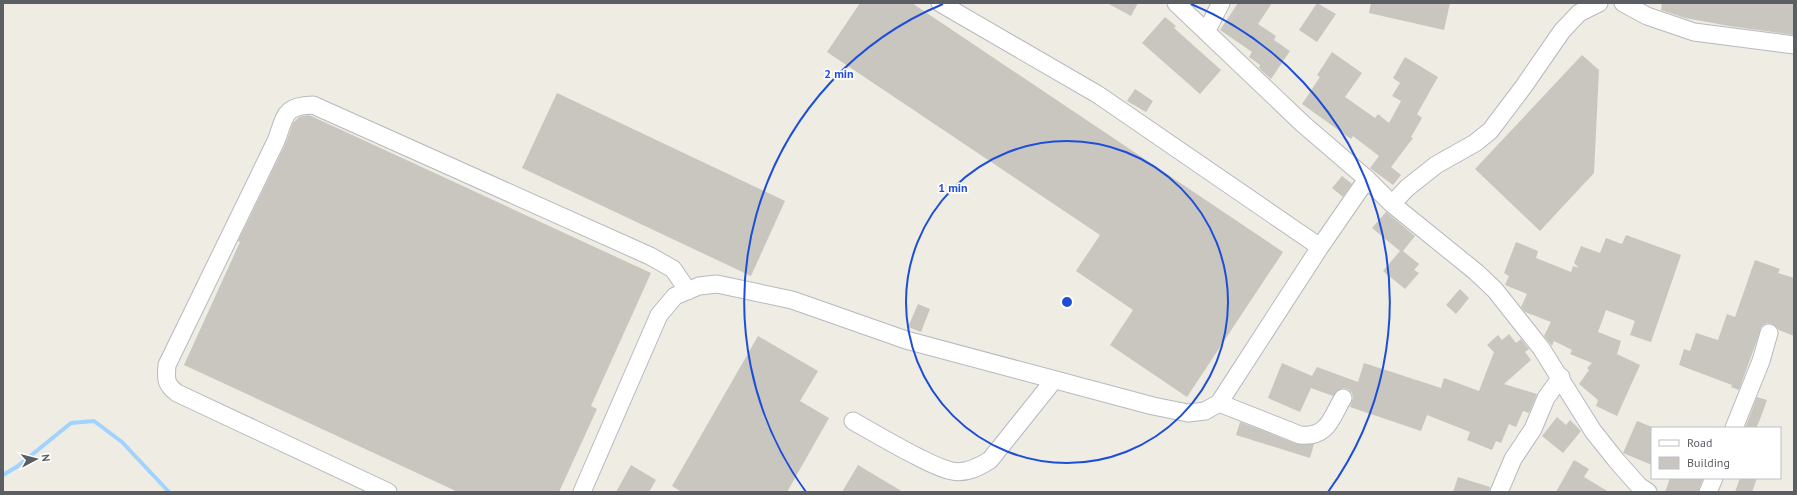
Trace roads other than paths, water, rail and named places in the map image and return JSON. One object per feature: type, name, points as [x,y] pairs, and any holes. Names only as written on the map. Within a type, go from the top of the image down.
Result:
[{"type":"street","points":[[940,3],[1097,94],[1320,247]]},
{"type":"street","points":[[1176,3],[1303,124],[1367,179],[1392,204],[1476,272],[1495,290],[1541,348],[1602,442],[1639,486],[1648,492]]},
{"type":"street","points":[[1206,32],[1221,3]]},
{"type":"street","points":[[1392,204],[1407,188],[1436,166],[1475,144],[1490,130],[1524,86],[1562,31],[1579,13],[1599,3]]},
{"type":"street","points":[[1623,3],[1647,16],[1694,32],[1794,45]]},
{"type":"street","points":[[388,492],[177,393],[169,387],[166,378],[167,365],[276,140],[288,110],[294,107],[313,105],[650,256],[673,269],[688,291]]},
{"type":"street","points":[[582,492],[660,315],[675,296],[699,286],[717,284],[792,300],[906,340],[1054,380],[1153,406],[1188,413],[1205,411],[1219,403],[1320,247],[1367,179]]},
{"type":"street","points":[[1734,427],[1761,361],[1769,333]]},
{"type":"street","points":[[1499,492],[1513,459],[1533,429],[1546,398],[1561,377]]},
{"type":"street","points":[[853,421],[896,446],[930,463],[952,471],[966,471],[979,467],[990,460],[1054,380]]},
{"type":"street","points":[[1219,403],[1300,435],[1311,436],[1324,431],[1343,398]]},
{"type":"street","points":[[1708,492],[1714,479]]},
{"type":"waterway","points":[[3,475],[18,466],[71,423],[94,421],[122,442],[169,492]]}]
